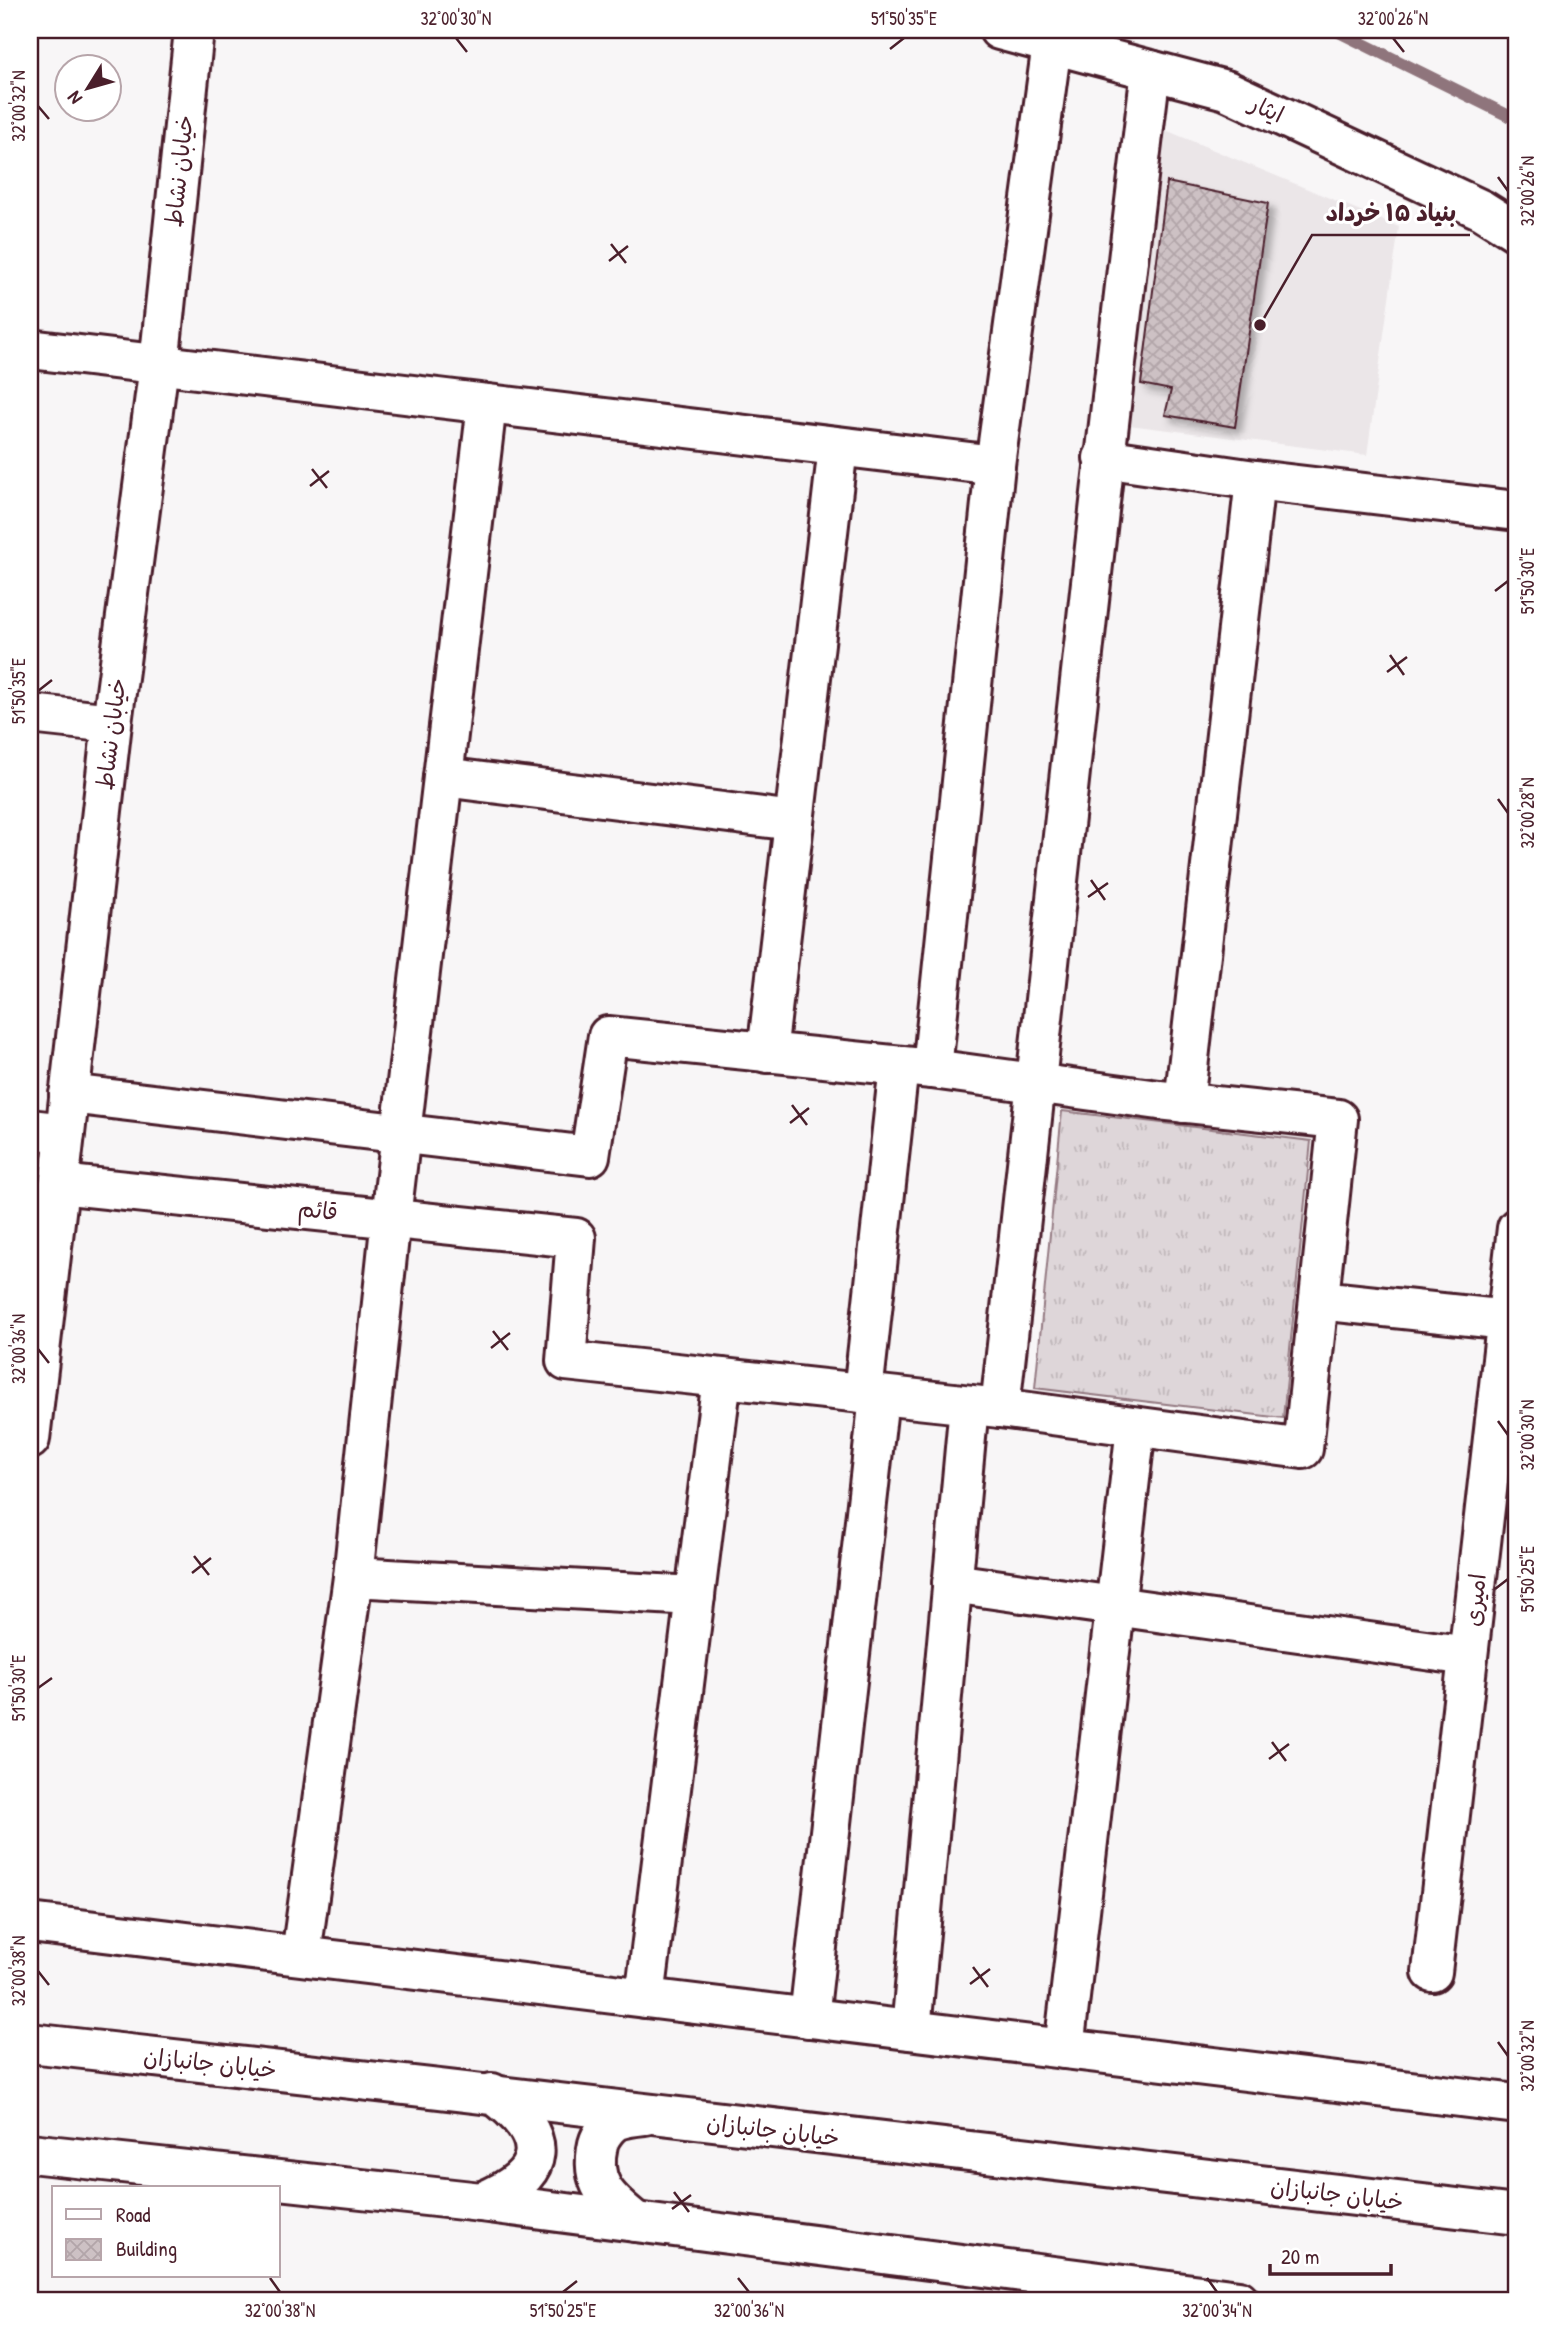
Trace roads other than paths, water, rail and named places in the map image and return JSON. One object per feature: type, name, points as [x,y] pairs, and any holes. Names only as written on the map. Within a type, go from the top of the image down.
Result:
[{"type":"street","name":"خیابان نشاط","points":[[30,1438],[59,1184],[47,1131],[69,1094],[112,723],[159,365],[194,30]]},
{"type":"street","name":"ایثار","points":[[999,30],[1226,90],[1482,210],[1517,232]]},
{"type":"street","points":[[809,2018],[871,1395],[1052,44]]},
{"type":"street","points":[[911,2030],[952,1583],[984,1406],[1035,1085],[1103,458],[1151,70]]},
{"type":"street","points":[[30,349],[995,465]]},
{"type":"street","points":[[301,1955],[354,1577],[391,1218],[487,404]]},
{"type":"street","points":[[767,1053],[838,447]]},
{"type":"street","points":[[1103,458],[1255,480],[1517,511]]},
{"type":"street","points":[[1184,1103],[1255,480]]},
{"type":"street","points":[[30,713],[112,723]]},
{"type":"street","points":[[443,777],[794,821]]},
{"type":"street","points":[[69,1094],[590,1156],[608,1036],[916,1068],[1035,1085],[1338,1119],[1303,1449],[984,1406],[722,1378],[645,1998]]},
{"type":"street","name":"قائم","points":[[59,1184],[576,1238],[566,1361],[722,1378]]},
{"type":"street","name":"امیری","points":[[1432,1972],[1468,1656],[1512,1320],[1517,1228]]},
{"type":"street","points":[[1319,1300],[1512,1320]]},
{"type":"street","points":[[1063,2049],[1136,1427]]},
{"type":"street","points":[[354,1577],[695,1596]]},
{"type":"street","points":[[952,1583],[1468,1656]]},
{"type":"street","points":[[30,1923],[1517,2104]]},
{"type":"street","name":"خیابان جانبازان","points":[[30,2043],[492,2093],[645,2115],[1517,2215]]},
{"type":"street","points":[[481,2202],[507,2192],[523,2180],[534,2163],[535,2146],[529,2129],[514,2109],[492,2093]]},
{"type":"street","points":[[636,2222],[612,2203],[600,2186],[593,2164],[599,2138],[615,2120],[645,2115]]},
{"type":"street","points":[[30,2153],[481,2202],[1153,2295],[1239,2300]]},
{"type":"waterway","points":[[1335,30],[1517,120]]},
{"type":"place","name":"بنیاد ۱۵ خرداد","points":[[1260,325]]}]
